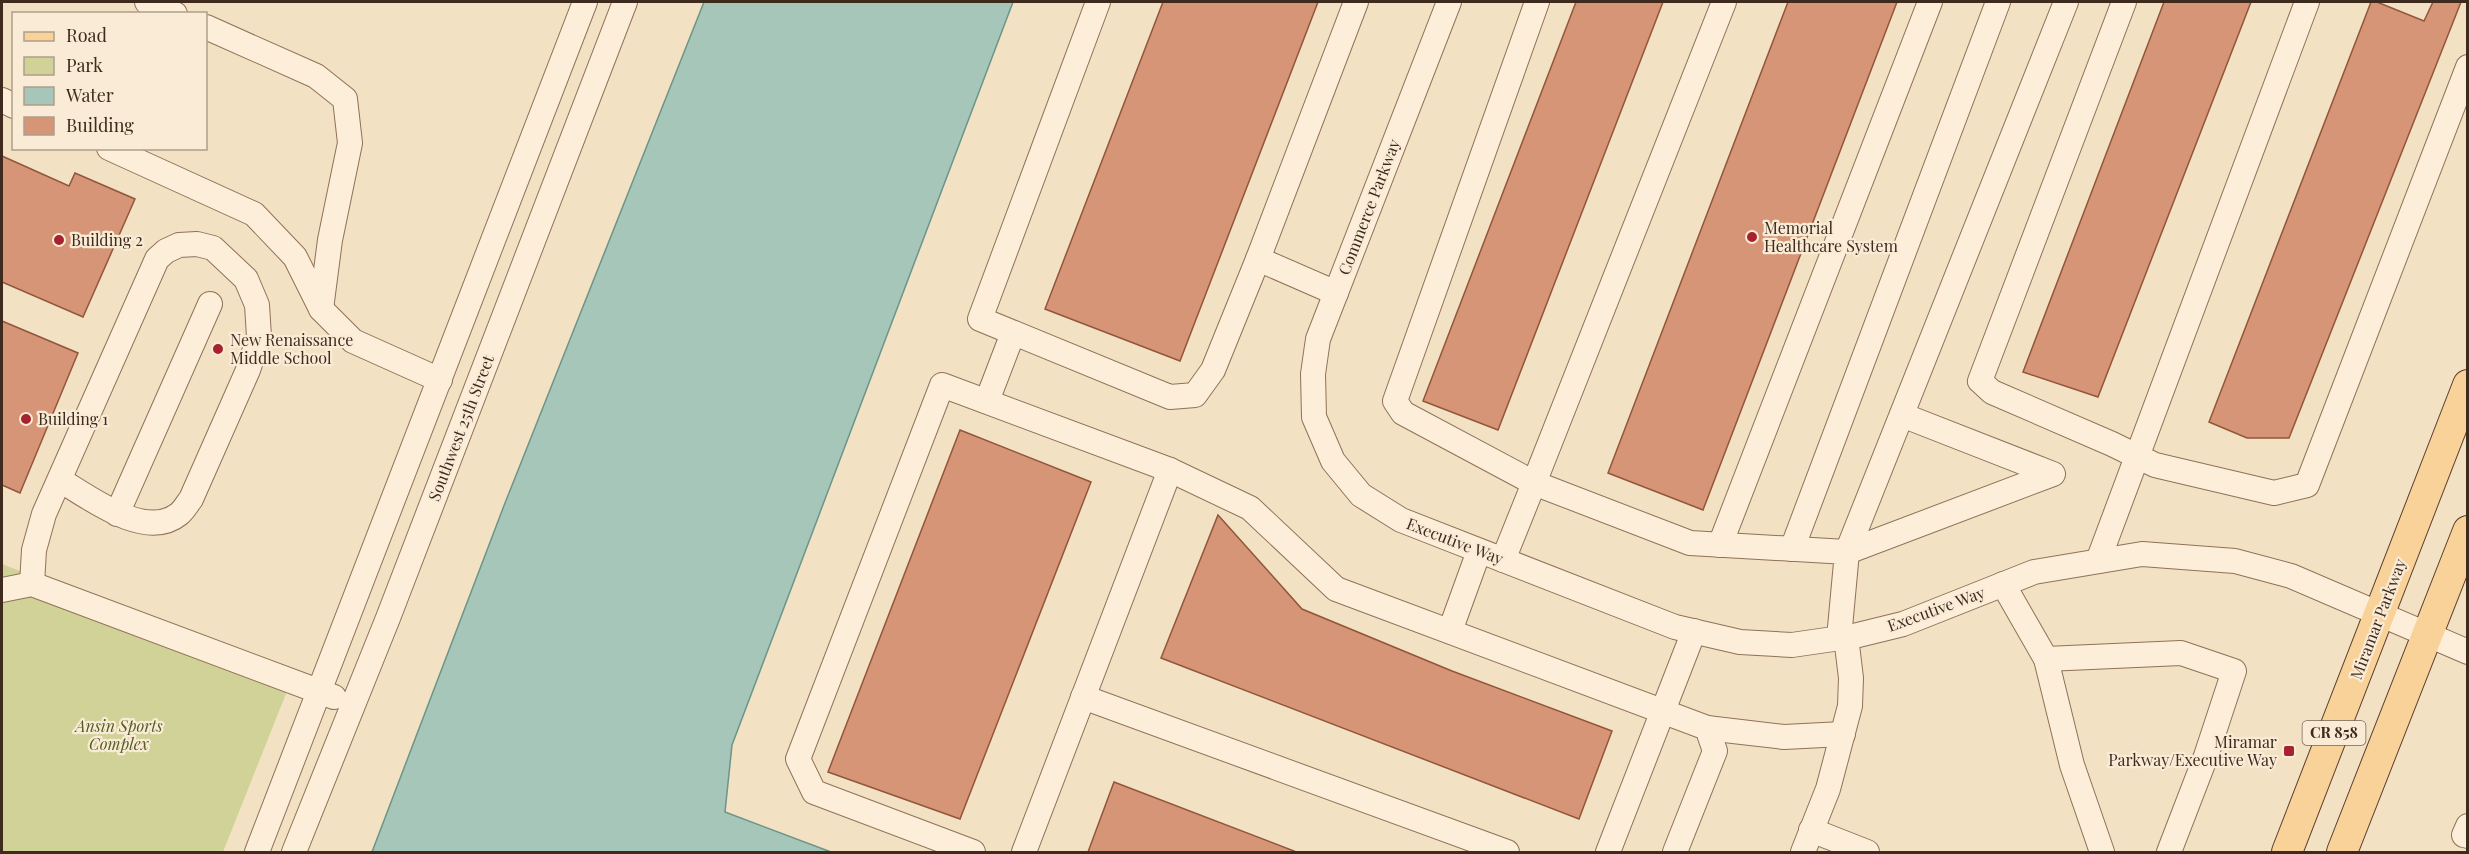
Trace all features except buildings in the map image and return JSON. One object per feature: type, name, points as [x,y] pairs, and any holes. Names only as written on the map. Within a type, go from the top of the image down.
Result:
[{"type":"main road","name":"Miramar Parkway","points":[[2287,852],[2468,385]]},
{"type":"main road","name":"CR 858","points":[[2342,852],[2468,531]]},
{"type":"street","points":[[147,2],[170,12]]},
{"type":"street","points":[[257,852],[321,692],[585,2]]},
{"type":"street","name":"Southwest 25th Street","points":[[294,852],[625,2]]},
{"type":"street","points":[[1098,2],[980,319],[1170,397],[1195,394],[1213,370],[1356,2]]},
{"type":"street","name":"Commerce Parkway","points":[[1314,417],[1313,374],[1318,339],[1449,2]]},
{"type":"street","points":[[1537,2],[1395,401],[1403,413],[1534,483],[1690,543],[1847,552],[2053,474],[1902,415]]},
{"type":"street","points":[[1503,560],[1724,2]]},
{"type":"street","points":[[1720,545],[1930,2]]},
{"type":"street","points":[[1792,549],[1998,2]]},
{"type":"street","points":[[1860,851],[1807,841],[1828,789],[1850,706],[1851,678],[1843,638],[1847,552],[2067,2]]},
{"type":"street","points":[[2124,2],[1980,381],[1992,392],[2155,465],[2274,493],[2307,485],[2468,67]]},
{"type":"street","points":[[2098,561],[2307,2]]},
{"type":"street","points":[[207,27],[316,76],[345,99],[350,143],[330,240],[321,309]]},
{"type":"street","points":[[113,150],[254,214],[295,257],[321,309],[353,341],[440,380]]},
{"type":"street","points":[[32,584],[34,550],[44,514],[157,259],[166,251],[179,245],[197,243],[213,248],[246,279],[257,305],[259,337],[248,370],[191,499],[179,514],[163,522],[143,523],[117,514],[60,480]]},
{"type":"street","points":[[1258,259],[1336,293]]},
{"type":"street","points":[[117,514],[210,304]]},
{"type":"street","points":[[987,401],[1013,333]]},
{"type":"street","points":[[973,852],[814,792],[798,759],[942,385],[1170,470],[1250,508],[1336,589],[1707,728],[1784,737],[1843,734]]},
{"type":"street","name":"Executive Way","points":[[1314,417],[1333,461],[1361,495],[1401,520],[1676,627],[1740,642],[1792,645],[1843,638],[1903,624],[2034,572],[2142,554],[2235,561],[2291,576],[2468,652]]},
{"type":"street","points":[[1024,852],[1170,470]]},
{"type":"street","points":[[1450,631],[1479,551]]},
{"type":"street","points":[[2,590],[32,584],[352,705]]},
{"type":"street","points":[[2003,584],[2046,659],[2072,765],[2102,852]]},
{"type":"street","points":[[1608,852],[1694,631]]},
{"type":"street","points":[[2046,659],[2181,652],[2234,671],[2206,756],[2169,852]]},
{"type":"street","points":[[1083,697],[1507,852]]},
{"type":"street","points":[[1675,852],[1715,751],[1707,728]]},
{"type":"street","points":[[2468,826],[2464,835],[2468,836]]},
{"type":"green space","name":"Ansin Sports Complex","points":[[2,564],[293,676],[223,852],[2,852]]},
{"type":"water","points":[[704,2],[1013,2],[732,745],[725,812],[831,852],[372,852],[505,503]]},
{"type":"place","name":"Memorial Healthcare System","points":[[1752,237]]},
{"type":"place","name":"Building 2","points":[[59,240]]},
{"type":"place","name":"New Renaissance Middle School","points":[[218,349]]},
{"type":"place","name":"Building 1","points":[[26,419]]},
{"type":"place","name":"Miramar Parkway/Executive Way","points":[[2289,751]]}]
